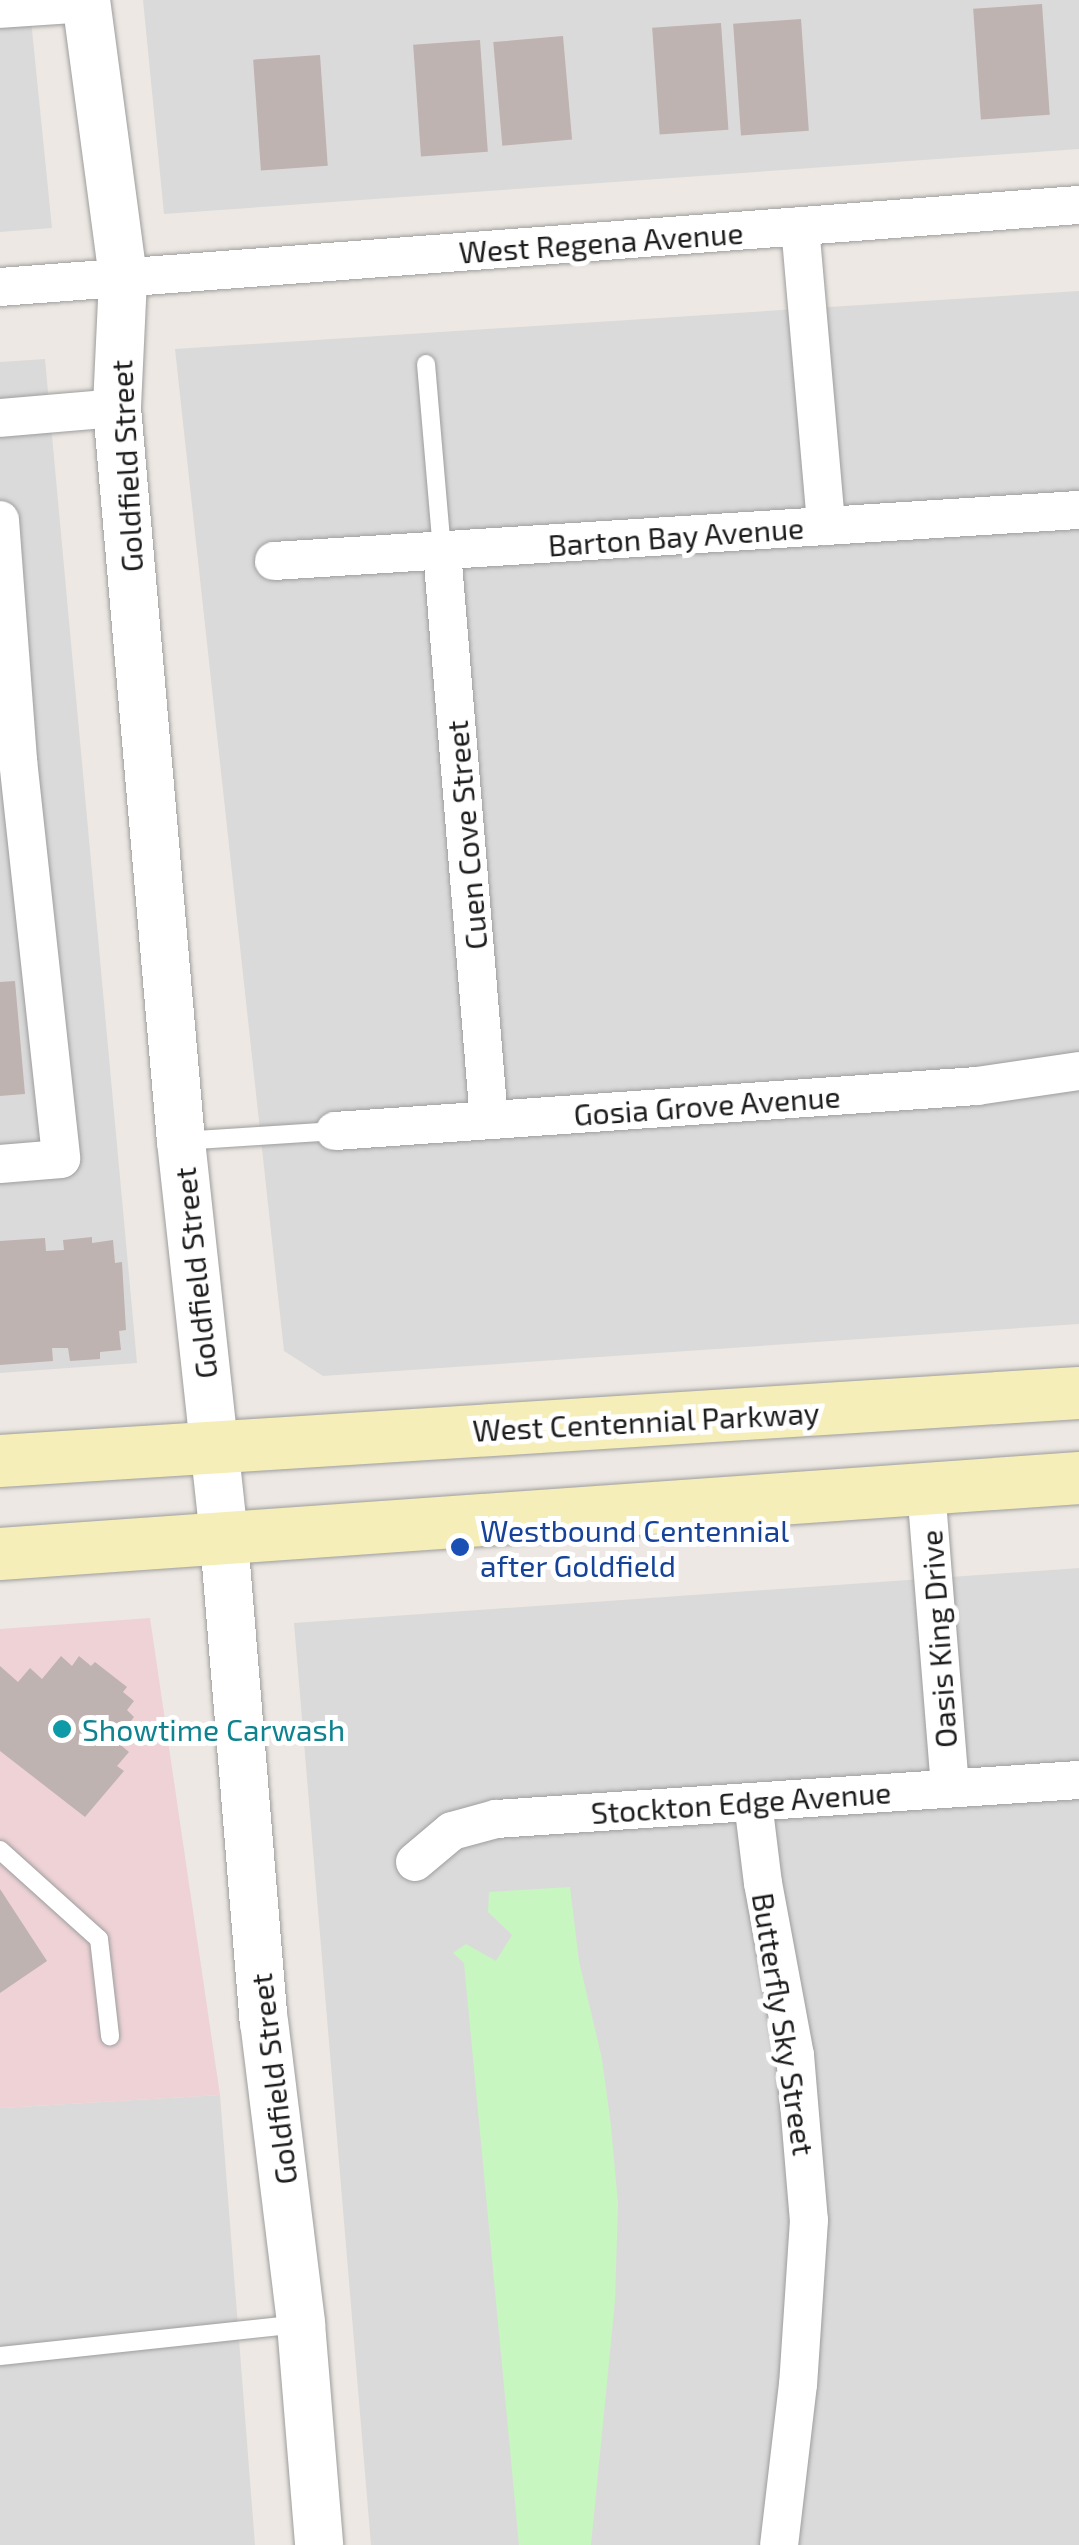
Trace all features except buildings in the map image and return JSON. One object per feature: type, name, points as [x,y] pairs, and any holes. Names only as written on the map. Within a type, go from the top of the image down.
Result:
[{"type":"main road","name":"West Centennial Parkway","points":[[0,1461],[1079,1393]]},
{"type":"main road","points":[[0,1554],[1079,1478]]},
{"type":"street","points":[[0,9],[86,2]]},
{"type":"street","name":"Goldfield Street","points":[[86,2],[123,279],[117,408],[181,1141],[224,1540],[264,2021],[301,2324],[319,2545]]},
{"type":"street","name":"West Regena Avenue","points":[[0,287],[1079,205]]},
{"type":"street","points":[[800,226],[826,526]]},
{"type":"street","points":[[0,418],[117,408]]},
{"type":"street","name":"Barton Bay Avenue","points":[[274,561],[1079,510]]},
{"type":"street","points":[[0,520],[18,760],[61,1159],[0,1164]]},
{"type":"street","name":"Cuen Cove Street","points":[[442,551],[490,1120]]},
{"type":"street","name":"Gosia Grove Avenue","points":[[335,1131],[977,1086],[1079,1071]]},
{"type":"street","name":"Oasis King Drive","points":[[926,1489],[950,1788]]},
{"type":"street","name":"Stockton Edge Avenue","points":[[415,1862],[452,1831],[496,1819],[1079,1780]]},
{"type":"street","name":"Butterfly Sky Street","points":[[753,1802],[762,1883],[794,2055],[809,2220],[798,2384],[779,2545]]},
{"type":"lane","points":[[426,364],[442,551]]},
{"type":"lane","points":[[181,1141],[335,1131]]},
{"type":"lane","points":[[0,1850],[99,1939],[110,2036]]},
{"type":"lane","points":[[0,2356],[301,2324]]},
{"type":"shaded area","points":[[0,0],[29,0],[52,228],[0,232]]},
{"type":"shaded area","points":[[143,0],[1079,0],[1079,149],[164,214]]},
{"type":"shaded area","points":[[1079,291],[1079,1324],[323,1376],[284,1351],[175,349]]},
{"type":"shaded area","points":[[45,359],[137,1363],[0,1373],[0,362]]},
{"type":"shaded area","points":[[1079,1568],[1079,2545],[371,2545],[294,1623]]},
{"type":"shaded area","points":[[150,1618],[220,2095],[0,2108],[0,1629]]},
{"type":"shaded area","points":[[220,2095],[255,2545],[0,2545],[0,2108]]},
{"type":"green space","points":[[570,1887],[579,1961],[602,2059],[611,2126],[618,2204],[615,2301],[591,2545],[519,2545],[464,1963],[453,1953],[466,1944],[496,1961],[512,1935],[488,1912],[489,1892]]},
{"type":"place","name":"Westbound Centennial after Goldfield","points":[[460,1547]]},
{"type":"place","name":"Showtime Carwash","points":[[62,1729]]}]
